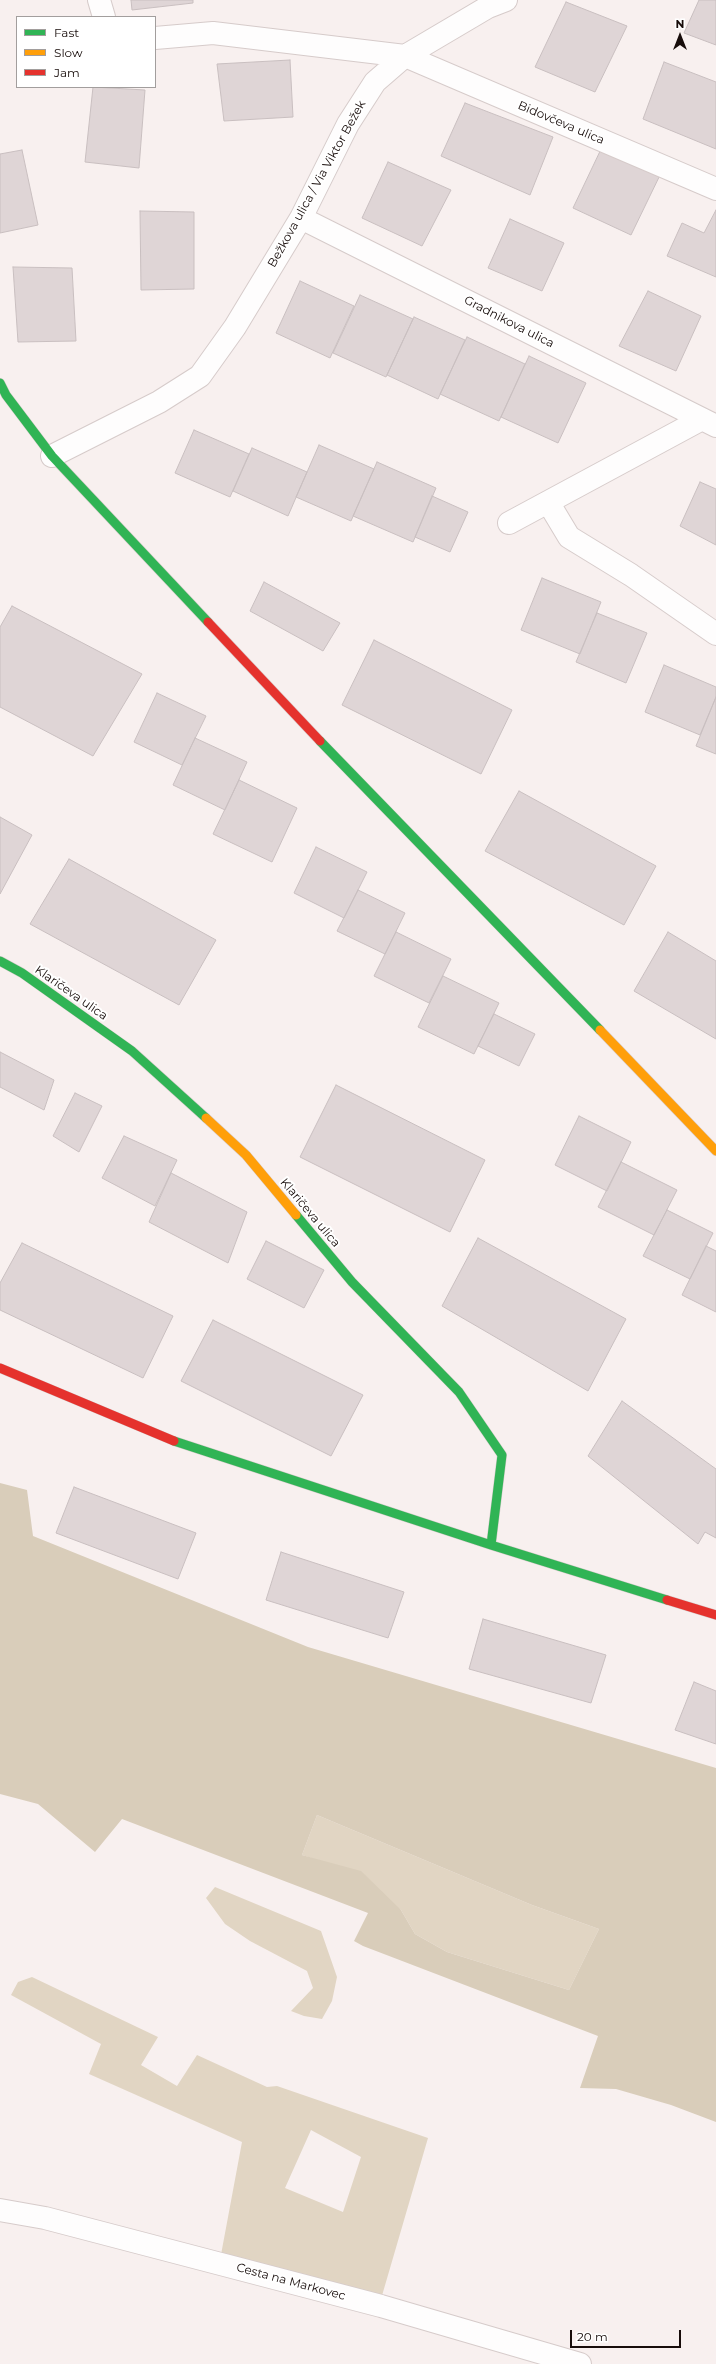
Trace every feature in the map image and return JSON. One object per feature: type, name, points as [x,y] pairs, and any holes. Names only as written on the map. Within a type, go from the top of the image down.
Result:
[{"type":"street","points":[[99,0],[104,16]]},
{"type":"street","name":"Bežkova ulica / Via Viktor Bežek","points":[[52,456],[159,402],[200,376],[235,327],[301,218],[348,124],[375,82],[405,56],[488,7],[506,0]]},
{"type":"street","name":"Bidovčeva ulica","points":[[156,38],[213,32],[405,56],[716,189]]},
{"type":"street","name":"Gradnikova ulica","points":[[301,218],[709,422]]},
{"type":"street","points":[[0,383],[6,395],[52,456],[301,721],[716,1151]]},
{"type":"street","points":[[509,523],[709,422]]},
{"type":"street","points":[[548,502],[569,537],[631,575],[716,634]]},
{"type":"street","name":"Klaričeva ulica","points":[[0,961],[22,973],[132,1051],[246,1155],[352,1282],[459,1392],[502,1455],[491,1545]]},
{"type":"street","points":[[0,1368],[162,1437],[491,1545],[716,1615]]},
{"type":"street","name":"Cesta na Markovec","points":[[0,2210],[45,2218],[381,2306],[580,2364]]},
{"type":"shaded area","points":[[0,1483],[27,1490],[33,1536],[308,1647],[716,1768],[716,2122],[671,2105],[616,2089],[580,2088],[598,2036],[363,1946],[354,1941],[368,1913],[122,1819],[95,1852],[38,1804],[0,1794]],"holes":[[[317,1815],[532,1905],[599,1929],[569,1990],[447,1952],[415,1934],[401,1910],[361,1871],[302,1855]]]},
{"type":"shaded area","points":[[317,1815],[532,1905],[599,1929],[569,1990],[447,1952],[415,1934],[401,1910],[320,1861],[302,1855]]},
{"type":"shaded area","points":[[215,1887],[321,1931],[337,1977],[332,2001],[322,2019],[304,2016],[291,2011],[313,1988],[307,1971],[250,1941],[225,1924],[206,1898]]},
{"type":"shaded area","points":[[32,1977],[158,2037],[141,2065],[177,2086],[197,2055],[267,2087],[277,2086],[428,2138],[381,2299],[220,2260],[242,2142],[89,2074],[101,2044],[11,1995],[18,1982]],"holes":[[[311,2130],[361,2157],[343,2212],[285,2188]]]},
{"type":"building","points":[[131,0],[193,0],[193,3],[132,10]]},
{"type":"building","points":[[699,0],[716,0],[716,45],[684,33]]},
{"type":"building","points":[[566,2],[627,26],[595,92],[535,67]]},
{"type":"building","points":[[290,60],[293,117],[224,121],[217,64]]},
{"type":"building","points":[[664,62],[716,82],[716,149],[643,119]]},
{"type":"building","points":[[93,88],[145,90],[139,168],[85,162]]},
{"type":"building","points":[[465,103],[553,137],[530,195],[441,156]]},
{"type":"building","points":[[603,145],[662,171],[631,235],[573,208]]},
{"type":"building","points":[[22,150],[38,225],[0,233],[0,154]]},
{"type":"building","points":[[388,162],[451,190],[422,246],[362,218]]},
{"type":"building","points":[[716,210],[716,277],[667,256],[682,223],[704,233]]},
{"type":"building","points":[[140,211],[194,212],[194,289],[141,290]]},
{"type":"building","points":[[510,219],[564,243],[542,291],[488,268]]},
{"type":"building","points":[[13,267],[72,268],[76,341],[18,342]]},
{"type":"building","points":[[300,281],[354,306],[330,358],[276,333]]},
{"type":"building","points":[[648,291],[701,316],[676,371],[619,346]]},
{"type":"building","points":[[360,295],[413,319],[386,377],[333,353]]},
{"type":"building","points":[[414,317],[465,340],[438,399],[387,375]]},
{"type":"building","points":[[467,337],[525,364],[499,421],[440,394]]},
{"type":"building","points":[[529,356],[586,383],[558,443],[501,417]]},
{"type":"building","points":[[194,430],[249,454],[230,497],[175,473]]},
{"type":"building","points":[[319,445],[374,469],[351,521],[296,497]]},
{"type":"building","points":[[252,448],[307,472],[288,516],[233,491]]},
{"type":"building","points":[[377,462],[436,488],[413,542],[353,516]]},
{"type":"building","points":[[700,482],[716,489],[716,545],[680,526]]},
{"type":"building","points":[[432,496],[468,512],[450,552],[415,537]]},
{"type":"building","points":[[542,578],[601,602],[580,654],[521,630]]},
{"type":"building","points":[[264,582],[340,623],[323,651],[250,611]]},
{"type":"building","points":[[12,606],[142,674],[93,756],[0,707],[0,627]]},
{"type":"building","points":[[597,613],[647,633],[626,683],[576,662]]},
{"type":"building","points":[[374,640],[512,710],[481,774],[342,705]]},
{"type":"building","points":[[664,665],[716,687],[716,697],[700,735],[645,712]]},
{"type":"building","points":[[157,693],[206,716],[182,765],[134,742]]},
{"type":"building","points":[[716,697],[716,754],[696,746]]},
{"type":"building","points":[[195,738],[247,762],[225,810],[173,785]]},
{"type":"building","points":[[239,780],[297,808],[272,862],[213,834]]},
{"type":"building","points":[[519,791],[656,866],[624,925],[485,851]]},
{"type":"building","points":[[0,817],[32,835],[0,894]]},
{"type":"building","points":[[316,847],[367,872],[344,918],[294,893]]},
{"type":"building","points":[[69,859],[216,940],[179,1005],[30,924]]},
{"type":"building","points":[[358,890],[405,913],[385,954],[337,931]]},
{"type":"building","points":[[396,932],[451,959],[429,1003],[374,976]]},
{"type":"building","points":[[668,932],[716,961],[716,1039],[634,991]]},
{"type":"building","points":[[443,976],[499,1003],[474,1054],[418,1027]]},
{"type":"building","points":[[494,1014],[535,1034],[519,1066],[478,1046]]},
{"type":"building","points":[[0,1052],[54,1080],[44,1110],[0,1087]]},
{"type":"building","points":[[336,1085],[485,1160],[450,1232],[300,1157]]},
{"type":"building","points":[[75,1093],[102,1106],[79,1152],[53,1136]]},
{"type":"building","points":[[579,1116],[631,1142],[607,1191],[555,1165]]},
{"type":"building","points":[[124,1136],[177,1160],[155,1206],[102,1178]]},
{"type":"building","points":[[621,1162],[677,1190],[654,1235],[598,1207]]},
{"type":"building","points":[[171,1173],[247,1212],[228,1263],[149,1222]]},
{"type":"building","points":[[667,1210],[713,1233],[690,1279],[643,1256]]},
{"type":"building","points":[[478,1238],[626,1319],[588,1391],[442,1306]]},
{"type":"building","points":[[266,1241],[324,1270],[304,1308],[247,1279]]},
{"type":"building","points":[[22,1243],[173,1316],[143,1378],[0,1310],[0,1283]]},
{"type":"building","points":[[706,1246],[716,1251],[716,1312],[682,1295]]},
{"type":"building","points":[[213,1320],[363,1395],[331,1456],[181,1381]]},
{"type":"building","points":[[622,1401],[716,1469],[716,1538],[705,1532],[698,1544],[588,1456]]},
{"type":"building","points":[[74,1487],[196,1533],[178,1579],[56,1533]]},
{"type":"building","points":[[281,1552],[404,1592],[388,1638],[266,1600]]},
{"type":"building","points":[[483,1619],[606,1655],[591,1703],[469,1669]]},
{"type":"building","points":[[694,1682],[716,1691],[716,1744],[675,1730]]},
{"type":"traffic: fast","points":[[0,383],[6,395],[52,456],[208,622]]},
{"type":"traffic: fast","points":[[320,741],[600,1030]]},
{"type":"traffic: fast","points":[[0,961],[22,973],[132,1051],[206,1118]]},
{"type":"traffic: fast","points":[[296,1215],[352,1282],[459,1392],[502,1455],[491,1545]]},
{"type":"traffic: fast","points":[[174,1441],[491,1545],[667,1600]]},
{"type":"traffic: slow","points":[[600,1030],[716,1151]]},
{"type":"traffic: slow","points":[[206,1118],[246,1155],[296,1215]]},
{"type":"traffic: jam","points":[[208,622],[320,741]]},
{"type":"traffic: jam","points":[[0,1368],[174,1441]]},
{"type":"traffic: jam","points":[[667,1600],[716,1615]]}]
